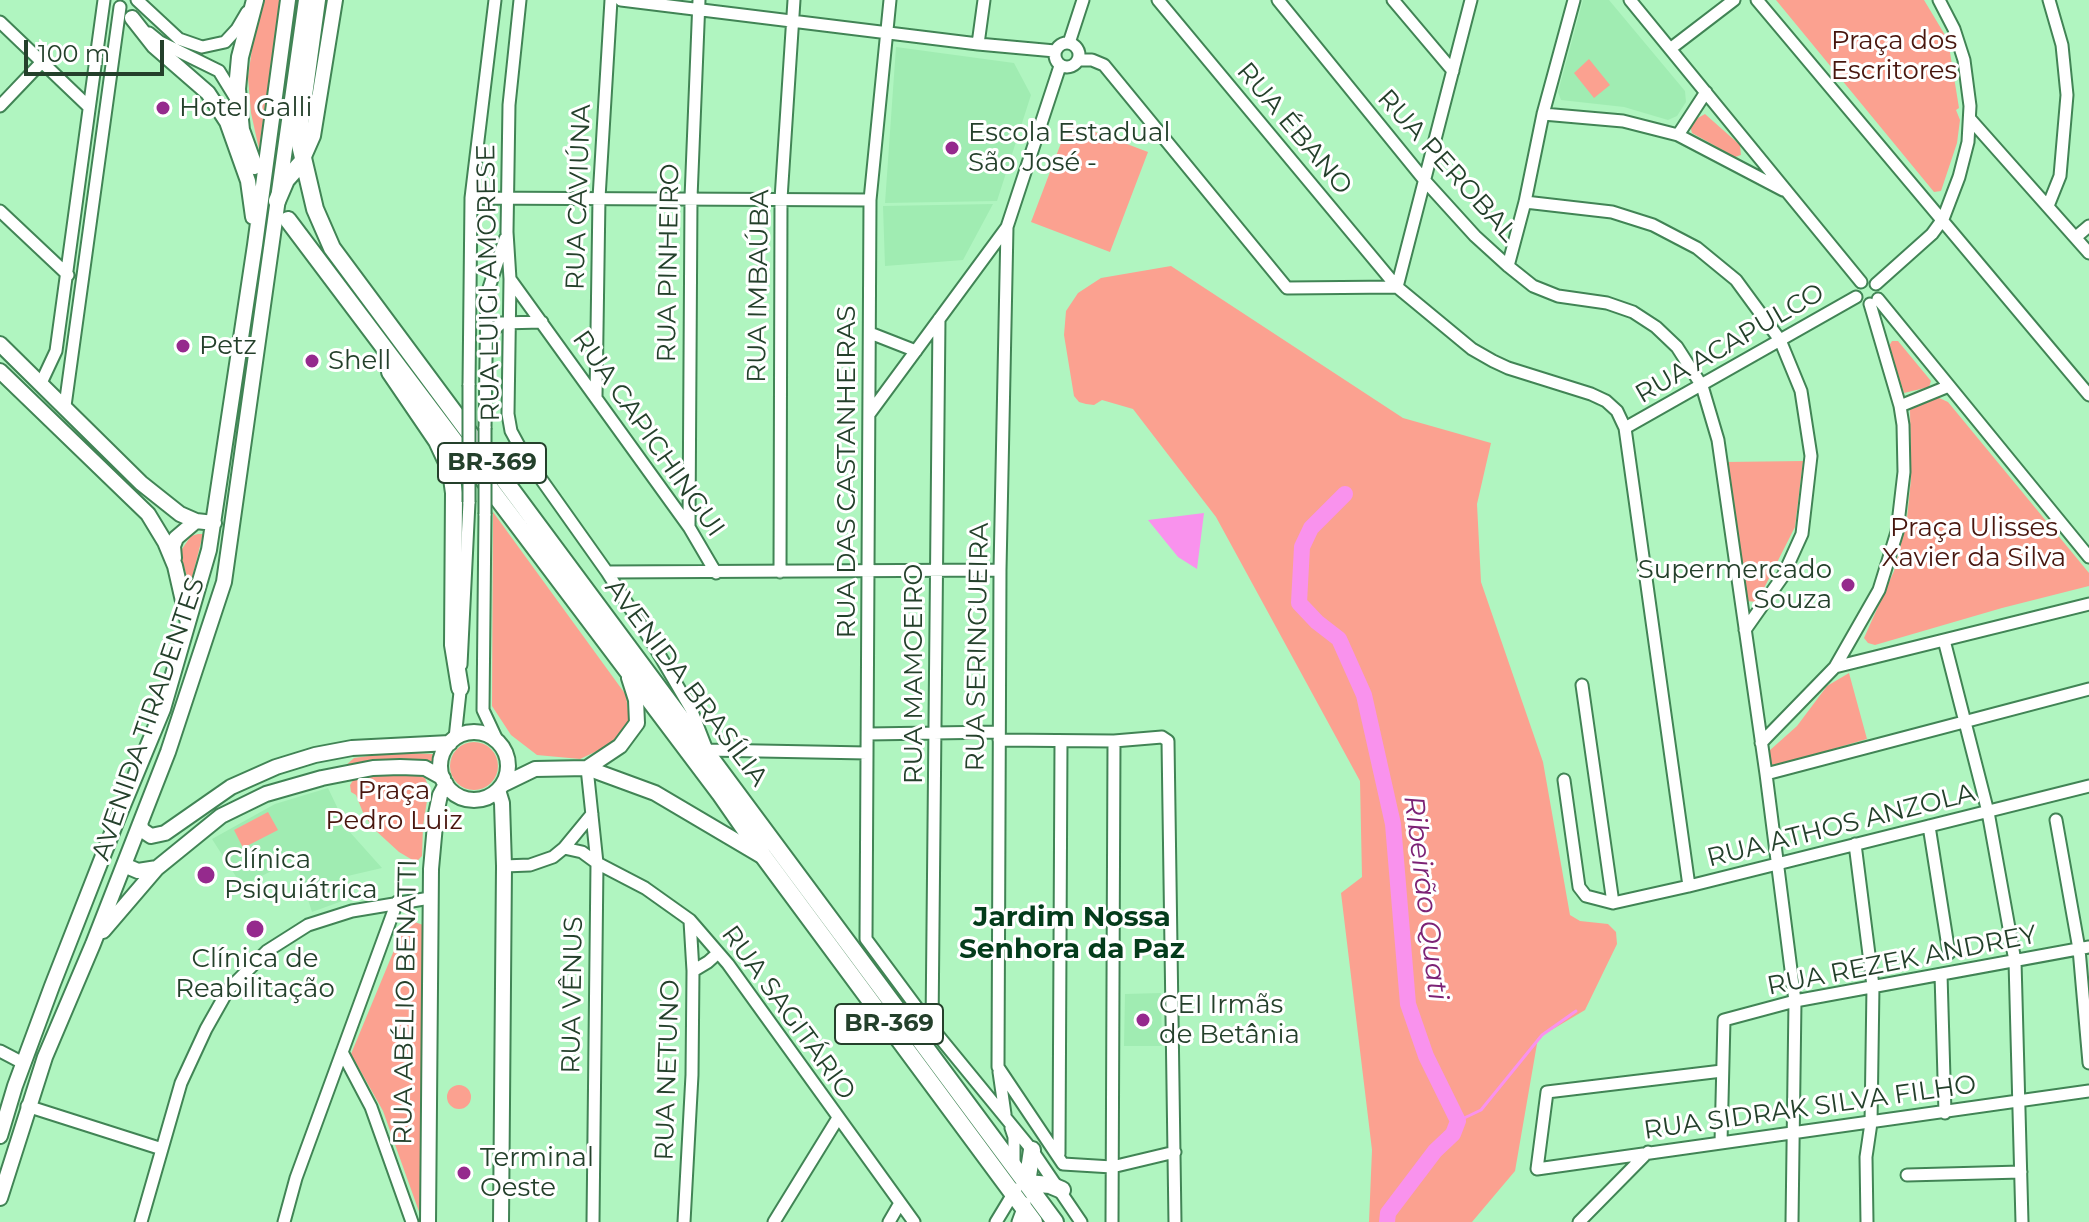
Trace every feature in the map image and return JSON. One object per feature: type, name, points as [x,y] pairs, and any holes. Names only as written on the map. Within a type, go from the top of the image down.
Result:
[{"type":"highway","points":[[254,166],[241,130],[237,101],[240,57],[255,0]]},
{"type":"highway","name":"BR-369","points":[[302,162],[300,125],[317,0]]},
{"type":"highway","points":[[277,201],[286,180],[302,162]]},
{"type":"highway","name":"AVENIDA BRASÍLIA","points":[[302,162],[315,209],[332,248],[1014,1167],[1020,1187],[1021,1215],[1034,1222]]},
{"type":"highway","name":"AVENIDA BRASÍLIA","points":[[288,220],[721,795],[764,857],[1020,1187],[1055,1222]]},
{"type":"highway","points":[[347,299],[393,378],[437,441],[451,471],[454,493],[453,645],[460,688]]},
{"type":"highway","points":[[1032,1150],[1020,1187],[1050,1185],[1062,1190]]},
{"type":"main road","name":"AVENIDA TIRADENTES","points":[[0,1136],[23,1063],[163,709],[189,626],[214,523],[288,0]]},
{"type":"main road","name":"AVENIDA TIRADENTES","points":[[0,1198],[27,1106],[185,705],[224,582],[306,0]]},
{"type":"main road","points":[[302,162],[313,136],[335,0]]},
{"type":"main road","points":[[132,18],[154,46],[208,93],[227,122],[248,181],[255,241],[266,255],[268,274]]},
{"type":"main road","points":[[0,344],[141,483],[180,514],[196,521],[214,523],[223,535],[224,582]]},
{"type":"main road","points":[[1,374],[148,514],[175,566]]},
{"type":"main road","points":[[27,398],[41,383]]},
{"type":"main road","points":[[65,434],[102,456],[112,453]]},
{"type":"main road","points":[[189,626],[173,546],[176,538],[196,521]]},
{"type":"main road","points":[[587,768],[620,746],[637,723],[634,691],[624,666]]},
{"type":"main road","points":[[140,824],[142,830],[151,836],[165,833],[231,787],[315,755],[352,748],[453,740],[476,732],[500,744],[518,761],[535,769],[587,768],[655,793],[764,857]]},
{"type":"main road","points":[[444,781],[442,755],[453,740]]},
{"type":"main road","points":[[500,744],[508,770],[500,788],[504,866],[501,1222]]},
{"type":"main road","points":[[93,944],[157,868],[221,816],[266,794],[352,772],[417,767],[444,781],[457,795],[467,799],[489,797],[535,769]]},
{"type":"main road","name":"RUA ABÉLIO BENATTI","points":[[428,1222],[430,898],[434,822],[444,781]]},
{"type":"main road","points":[[212,800],[221,816]]},
{"type":"main road","points":[[117,820],[115,848],[124,865],[138,871],[157,868]]},
{"type":"main road","points":[[23,1063],[31,1077],[27,1106]]},
{"type":"street","points":[[41,383],[56,351],[104,0]]},
{"type":"street","points":[[137,0],[179,39],[202,47],[220,44],[231,37],[255,0]]},
{"type":"street","name":"RUA LUIGI AMORESE","points":[[453,740],[460,688],[469,502],[471,198],[495,0]]},
{"type":"street","name":"RUA LUIGI AMORESE","points":[[520,0],[509,105],[508,414],[511,431],[524,455],[607,572],[691,709],[707,750]]},
{"type":"street","name":"RUA CAVIÚNA","points":[[596,396],[599,198],[611,0]]},
{"type":"street","points":[[621,0],[698,4],[792,20],[1055,51]]},
{"type":"street","name":"RUA IMBAÚBA","points":[[780,572],[781,199],[794,0]]},
{"type":"street","name":"RUA DAS CASTANHEIRAS","points":[[890,0],[870,200],[865,932],[868,946],[932,1028]]},
{"type":"street","points":[[978,44],[984,0]]},
{"type":"street","points":[[1069,43],[1083,0]]},
{"type":"street","name":"RUA ÉBANO","points":[[1158,0],[1397,287],[1472,349],[1508,368],[1606,401],[1617,411],[1625,428]]},
{"type":"street","name":"RUA PEROBAL","points":[[1278,0],[1426,182],[1475,236],[1533,286],[1558,296],[1607,303],[1633,312],[1656,327],[1677,347],[1702,386],[1718,440],[1795,1001],[1792,1222]]},
{"type":"street","points":[[1393,0],[1453,71]]},
{"type":"street","points":[[1078,60],[1076,47],[1069,43],[1060,44],[1055,51],[1056,62],[1060,66],[1071,67],[1078,60],[1092,60],[1104,65],[1287,288],[1397,287],[1471,0]]},
{"type":"street","points":[[1508,266],[1543,114],[1574,0]]},
{"type":"street","points":[[1630,0],[1861,282]]},
{"type":"street","points":[[1670,49],[1734,0]]},
{"type":"street","points":[[1757,0],[2089,395]]},
{"type":"street","points":[[1876,284],[1932,234],[1943,219],[1959,177],[1970,119],[1964,60],[1954,29],[1939,0]]},
{"type":"street","points":[[2048,206],[2060,176],[2067,95],[2062,45],[2049,0]]},
{"type":"street","points":[[116,3],[160,42],[219,71],[237,101]]},
{"type":"street","points":[[65,406],[97,176],[116,3]]},
{"type":"street","name":"RUA PINHEIRO","points":[[689,527],[691,198],[698,4]]},
{"type":"street","points":[[0,22],[89,107]]},
{"type":"street","points":[[0,106],[41,63]]},
{"type":"street","points":[[870,413],[1007,227],[1060,66]]},
{"type":"street","points":[[1678,135],[1706,92]]},
{"type":"street","points":[[1543,114],[1623,121],[1678,135],[1788,193]]},
{"type":"street","points":[[1970,119],[2089,253]]},
{"type":"street","points":[[81,174],[97,176]]},
{"type":"street","points":[[471,198],[870,200]]},
{"type":"street","points":[[1525,202],[1612,212],[1653,225],[1697,248],[1736,280],[1780,340],[1801,391],[1811,456],[1808,487],[1802,534],[1783,576],[1745,630]]},
{"type":"street","points":[[0,211],[68,275]]},
{"type":"street","points":[[2076,237],[2089,226]]},
{"type":"street","name":"RUA SERINGUEIRA","points":[[1007,227],[998,736],[998,1067],[1006,1117],[1014,1137],[1014,1167]]},
{"type":"street","points":[[500,744],[483,710],[485,428],[487,294],[507,232]]},
{"type":"street","name":"RUA CAPICHINGUI","points":[[510,279],[689,527],[716,573]]},
{"type":"street","points":[[1761,743],[1835,667],[1879,590],[1897,532],[1904,472],[1900,406],[1874,302],[1880,291],[1869,280],[1861,282],[1856,297],[1862,303],[1874,302]]},
{"type":"street","name":"RUA ACAPULCO","points":[[1625,428],[1856,297]]},
{"type":"street","points":[[1874,302],[1949,386],[2089,557]]},
{"type":"street","name":"RUA MAMOEIRO","points":[[932,1028],[939,319]]},
{"type":"street","points":[[487,346],[487,337],[494,329],[510,321]]},
{"type":"street","name":"RUA CAPICHINGUI","points":[[510,321],[542,322]]},
{"type":"street","points":[[870,333],[916,351]]},
{"type":"street","points":[[1900,406],[1949,386]]},
{"type":"street","points":[[1625,428],[1689,886]]},
{"type":"street","points":[[607,572],[1000,570]]},
{"type":"street","points":[[1835,667],[2089,604]]},
{"type":"street","points":[[1944,640],[1988,812],[2015,961],[2022,1222]]},
{"type":"street","points":[[1564,780],[1579,887],[1586,896],[1608,902],[1582,685]]},
{"type":"street","points":[[1766,774],[2089,689]]},
{"type":"street","points":[[868,734],[936,733],[1061,741],[1162,737],[1168,741],[1175,1222]]},
{"type":"street","points":[[1059,1155],[1061,741]]},
{"type":"street","points":[[1112,1222],[1114,741]]},
{"type":"street","points":[[707,750],[867,753]]},
{"type":"street","name":"RUA VÊNUS","points":[[587,768],[597,863],[593,1222]]},
{"type":"street","name":"RUA ATHOS ANZOLA","points":[[1608,902],[1689,886],[2089,786]]},
{"type":"street","points":[[504,866],[530,865],[553,857],[592,813]]},
{"type":"street","points":[[2056,820],[2084,948],[2089,1063]]},
{"type":"street","points":[[1929,826],[1949,953]]},
{"type":"street","points":[[1855,844],[1873,986],[1871,1123],[1866,1157],[1867,1222]]},
{"type":"street","name":"RUA SAGITÁRIO","points":[[564,848],[582,852],[645,888],[690,920],[718,953],[914,1222]]},
{"type":"street","points":[[141,1222],[181,1083],[228,990],[267,951],[308,925],[352,911],[430,898]]},
{"type":"street","points":[[284,1222],[296,1178],[397,902]]},
{"type":"street","name":"RUA NETUNO","points":[[684,1222],[692,1075],[690,920]]},
{"type":"street","name":"RUA REZEK ANDREY","points":[[1722,1071],[1724,1020],[1795,1001],[2084,948]]},
{"type":"street","points":[[693,971],[718,953]]},
{"type":"street","points":[[1941,974],[1945,1113]]},
{"type":"street","points":[[932,1028],[1032,1150],[1081,1222]]},
{"type":"street","points":[[0,1051],[23,1063]]},
{"type":"street","points":[[342,1052],[371,1107],[412,1222]]},
{"type":"street","points":[[998,1067],[1063,1164],[1112,1167],[1175,1152]]},
{"type":"street","points":[[1721,1142],[1722,1071]]},
{"type":"street","name":"RUA SIDRAK SILVA FILHO","points":[[1722,1071],[1547,1092],[1537,1169],[2089,1091]]},
{"type":"street","points":[[27,1106],[162,1149]]},
{"type":"street","points":[[774,1222],[838,1118]]},
{"type":"street","points":[[1579,1222],[1649,1152]]},
{"type":"street","points":[[1907,1175],[2021,1172]]},
{"type":"street","points":[[996,1222],[1020,1187]]},
{"type":"street","points":[[889,1222],[900,1203]]},
{"type":"shaded area","points":[[1583,0],[1609,0],[1685,91],[1686,102],[1677,116],[1668,120],[1624,107],[1561,100],[1558,92]]},
{"type":"shaded area","name":"Escola Estadual São José -","points":[[896,47],[1014,63],[1031,95],[997,201],[885,203]]},
{"type":"shaded area","points":[[993,204],[963,260],[885,266],[883,206]]},
{"type":"shaded area","points":[[1204,513],[1197,569],[1178,557],[1148,520]]},
{"type":"shaded area","points":[[328,788],[348,830],[382,868],[339,878],[345,900],[312,912],[295,859],[242,886],[212,839],[275,804]]},
{"type":"shaded area","name":"CEI Irmãs de Betânia","points":[[1161,993],[1162,1046],[1124,1046],[1125,994]]},
{"type":"green space","points":[[264,0],[280,0],[259,149],[251,113],[248,77],[254,35]]},
{"type":"green space","name":"Praça dos Escritores","points":[[1776,0],[1924,0],[1948,40],[1959,108],[1956,110],[1960,120],[1957,143],[1941,191],[1934,192]]},
{"type":"green space","points":[[1589,59],[1610,85],[1594,98],[1574,73]]},
{"type":"green space","points":[[1705,114],[1740,145],[1741,155],[1735,157],[1692,133],[1690,126]]},
{"type":"green space","points":[[1069,122],[1148,152],[1110,252],[1031,222]]},
{"type":"green space","points":[[1171,266],[1403,418],[1491,443],[1477,504],[1481,582],[1543,762],[1570,915],[1580,921],[1608,924],[1616,932],[1617,944],[1585,1010],[1538,1038],[1515,1171],[1472,1222],[1369,1222],[1372,1150],[1341,893],[1362,877],[1360,781],[1216,517],[1133,409],[1102,400],[1094,405],[1086,404],[1074,396],[1064,335],[1066,311],[1078,293],[1101,278]]},
{"type":"green space","points":[[1892,341],[1898,341],[1931,381],[1929,387],[1904,393],[1889,346]]},
{"type":"green space","name":"Praça Ulisses Xavier da Silva","points":[[1937,397],[1948,402],[2089,573],[2089,586],[1875,645],[1864,638],[1894,571],[1907,518],[1911,479],[1910,409]]},
{"type":"green space","points":[[1803,461],[1795,527],[1757,602],[1746,601],[1726,462]]},
{"type":"green space","points":[[493,512],[626,695],[629,720],[612,744],[580,759],[537,755],[511,735],[492,706]]},
{"type":"green space","points":[[203,534],[190,586],[181,557],[182,549],[191,536]]},
{"type":"green space","points":[[1849,673],[1867,739],[1772,767],[1769,751],[1797,726],[1827,686]]},
{"type":"green space","points":[[474,742],[491,749],[498,766],[491,783],[474,790],[457,783],[450,766],[457,749]]},
{"type":"green space","points":[[384,754],[433,754],[432,763],[416,761],[344,767],[354,758]]},
{"type":"green space","name":"Praça Pedro Luiz","points":[[416,774],[425,778],[429,788],[422,856],[416,862],[399,852],[375,830],[364,815],[356,795],[351,792],[350,785],[354,779],[363,776]]},
{"type":"green space","points":[[268,812],[278,830],[243,848],[234,830]]},
{"type":"green space","points":[[407,919],[423,925],[422,1220],[383,1111],[351,1054]]},
{"type":"green space","points":[[459,1085],[470,1092],[471,1097],[464,1108],[459,1109],[448,1102],[447,1097],[454,1086]]},
{"type":"waterway","name":"Ribeirão Quati","points":[[1345,494],[1311,528],[1302,547],[1299,603],[1339,639],[1364,695],[1393,824],[1408,1004],[1426,1056],[1458,1121],[1453,1134],[1435,1151],[1388,1213],[1387,1222]]},
{"type":"waterway","points":[[1458,1121],[1481,1110],[1542,1035],[1576,1011]]},
{"type":"place","name":"Hotel Galli","points":[[163,108]]},
{"type":"place","name":"Escola Estadual São José -","points":[[952,148]]},
{"type":"place","name":"Petz","points":[[183,346]]},
{"type":"place","name":"Shell","points":[[312,361]]},
{"type":"place","name":"Supermercado Souza","points":[[1848,585]]},
{"type":"place","name":"Clínica Psiquiátrica","points":[[206,875]]},
{"type":"place","name":"Clínica de Reabilitação","points":[[255,929]]},
{"type":"place","name":"CEI Irmãs de Betânia","points":[[1143,1020]]},
{"type":"place","name":"Terminal Oeste","points":[[464,1173]]},
{"type":"district","name":"Jardim Nossa Senhora da Paz","points":[[1072,934]]}]
